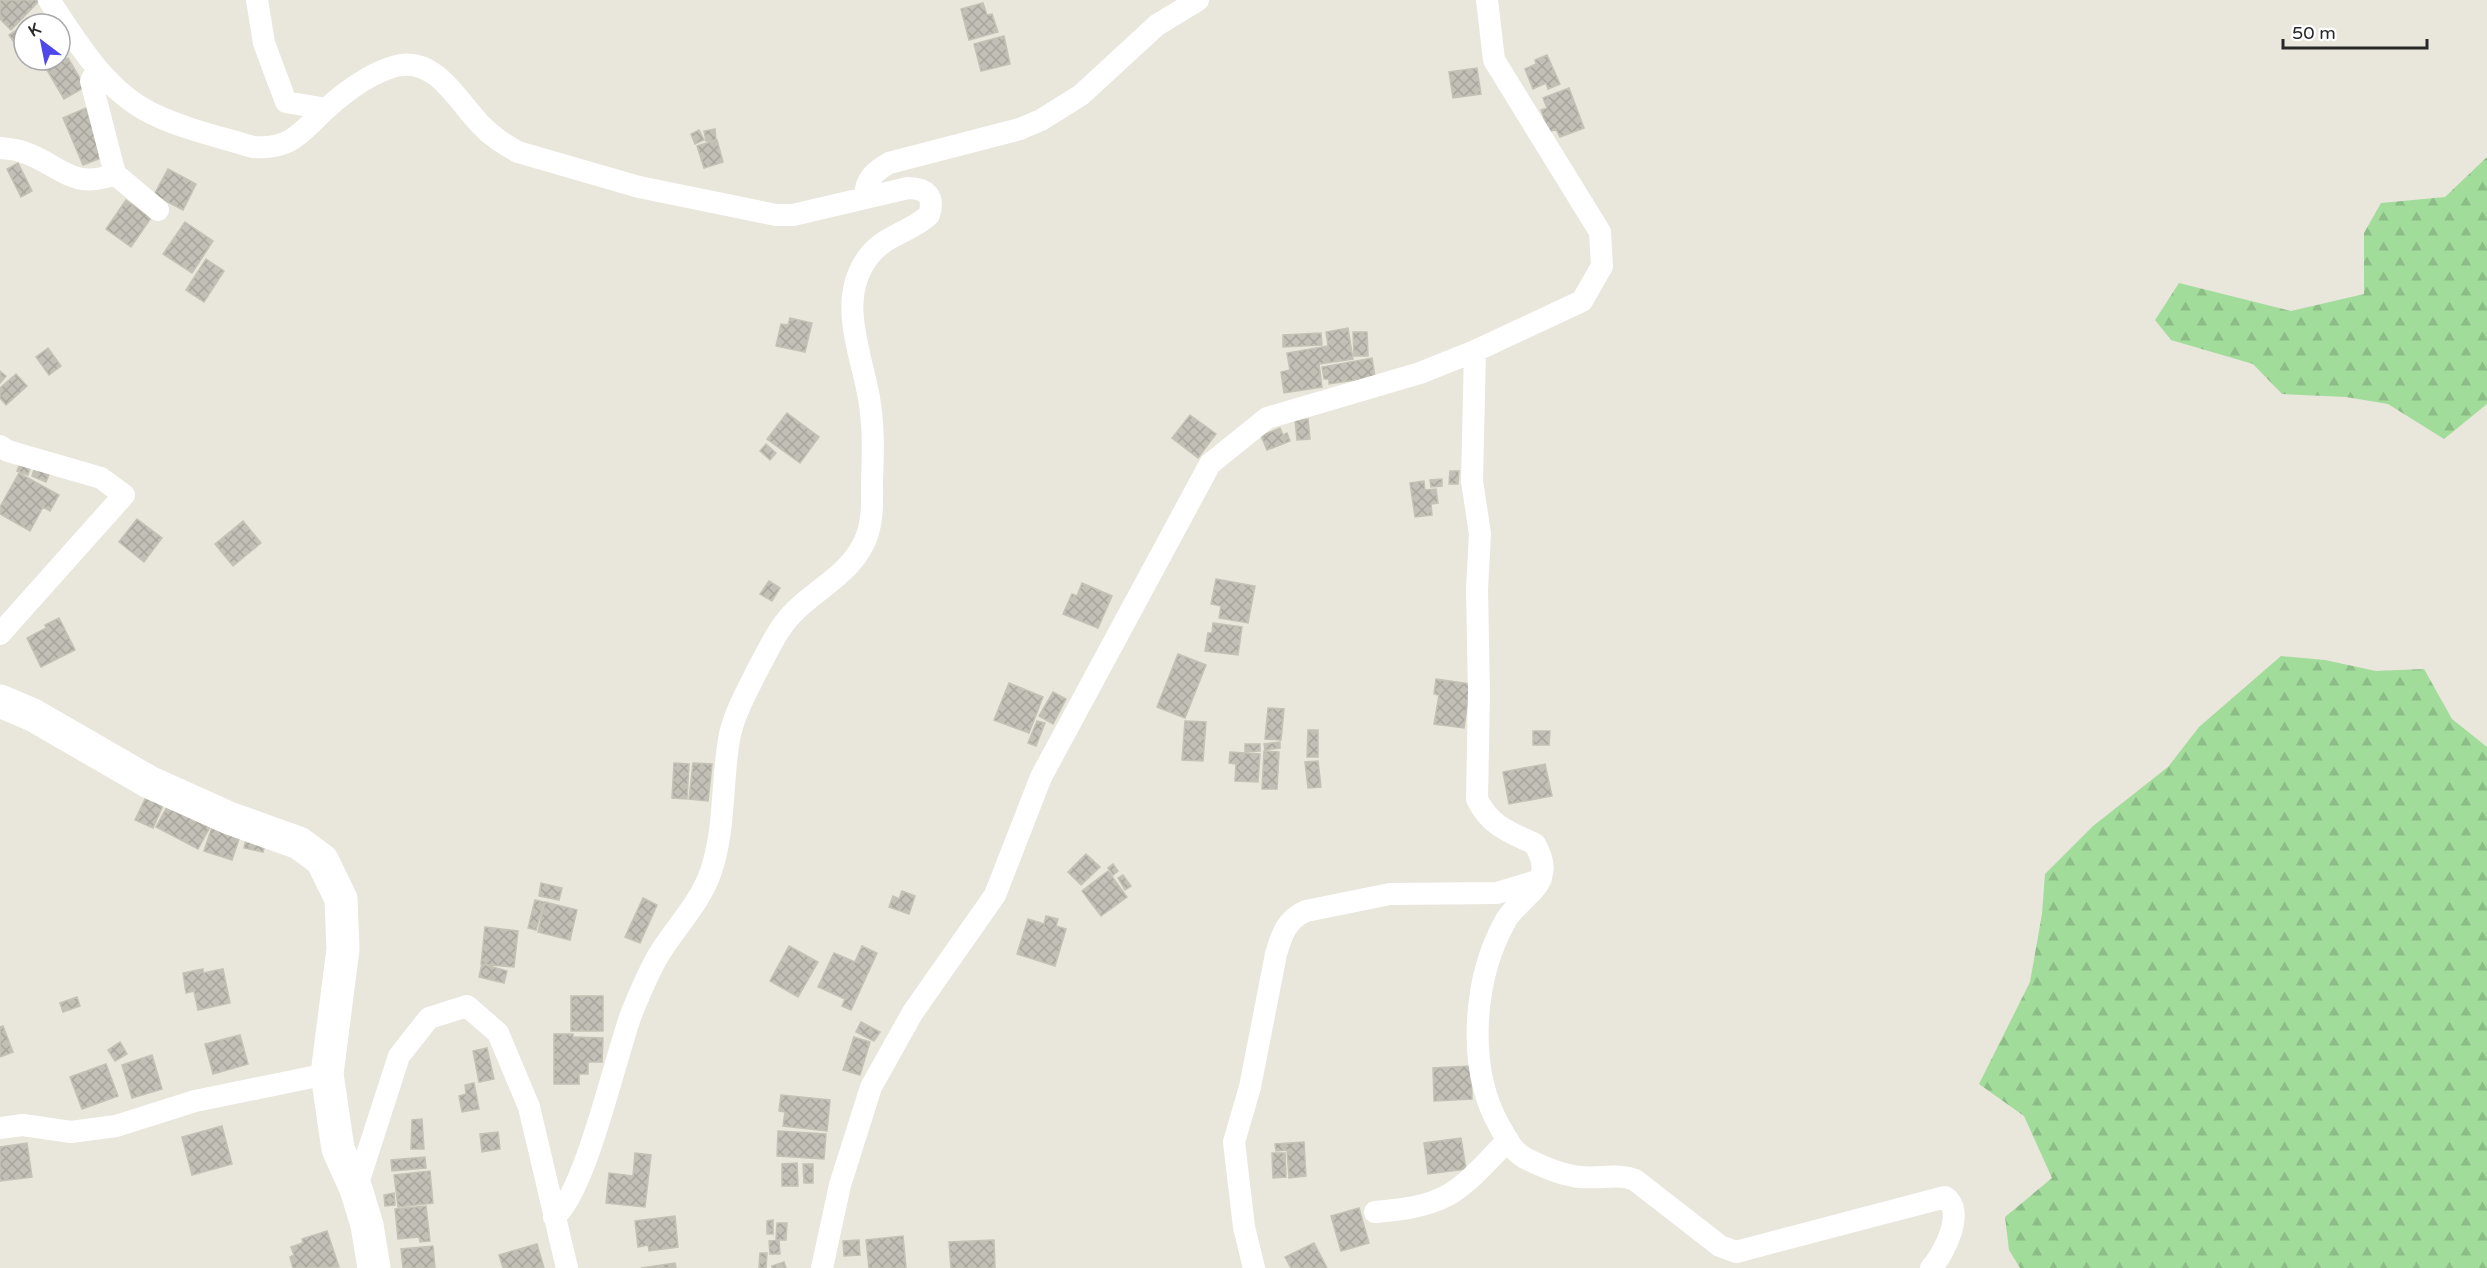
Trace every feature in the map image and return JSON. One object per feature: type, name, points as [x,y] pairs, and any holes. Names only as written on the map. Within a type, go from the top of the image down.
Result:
[{"type":"street","points":[[49,0],[97,70],[128,99],[154,115],[253,147],[265,148],[289,142],[302,134],[326,110],[363,81],[399,66],[416,66],[429,70],[442,79],[491,135],[518,152],[639,187],[776,215],[803,213],[865,196],[908,188],[919,188],[927,193],[931,200],[929,215],[921,223],[891,236],[873,251],[860,271],[855,289],[852,310],[853,330],[869,396],[873,427],[872,518],[868,534],[853,561],[786,621],[776,634],[736,713],[730,735],[716,853],[709,876],[699,897],[658,956],[644,984],[631,1016],[589,1150],[568,1202],[554,1217]]},
{"type":"street","points":[[256,0],[264,43],[286,102],[326,110]]},
{"type":"street","points":[[865,196],[865,186],[869,180],[880,168],[889,163],[1020,129],[1061,109],[1100,79],[1143,36],[1198,0]]},
{"type":"street","points":[[822,1268],[840,1185],[871,1087],[913,1012],[995,895],[1041,777],[1210,464],[1267,418],[1420,373],[1475,351],[1582,301],[1602,266],[1600,232],[1494,60],[1486,0]]},
{"type":"street","points":[[97,70],[92,81],[115,174],[158,210]]},
{"type":"street","points":[[0,148],[24,152],[67,176],[98,180],[115,174]]},
{"type":"street","points":[[1475,351],[1472,481],[1480,534],[1477,590],[1479,693],[1477,799],[1484,814],[1505,831],[1535,844],[1543,859],[1540,880],[1506,919],[1484,975],[1477,1023],[1480,1074],[1490,1110],[1512,1148],[1525,1157],[1580,1178],[1625,1176],[1635,1180],[1720,1246],[1736,1252],[1945,1197],[1951,1201],[1954,1217],[1948,1240],[1931,1268]]},
{"type":"street","points":[[0,446],[8,451],[100,477],[124,495],[0,634]]},
{"type":"street","points":[[0,701],[33,715],[149,782],[229,818],[299,843],[322,860],[340,899],[343,949],[327,1074],[338,1149],[356,1189],[367,1225],[374,1268]]},
{"type":"street","points":[[1254,1268],[1245,1227],[1234,1142],[1250,1087],[1276,954],[1282,933],[1288,924],[1294,917],[1306,911],[1390,894],[1497,893],[1540,880]]},
{"type":"street","points":[[356,1189],[399,1056],[429,1018],[467,1006],[498,1033],[525,1097],[567,1268]]},
{"type":"street","points":[[0,1128],[23,1125],[70,1132],[116,1126],[195,1101],[327,1074]]},
{"type":"street","points":[[1375,1212],[1418,1206],[1441,1199],[1457,1190],[1508,1140]]},
{"type":"green space","points":[[2487,157],[2487,404],[2444,439],[2388,404],[2346,397],[2282,394],[2253,364],[2171,340],[2155,320],[2179,283],[2291,311],[2364,294],[2364,233],[2381,203],[2445,197]]},
{"type":"green space","points":[[2281,656],[2325,660],[2376,671],[2424,669],[2452,719],[2487,747],[2487,1268],[2020,1268],[2009,1250],[2005,1217],[2052,1178],[2024,1116],[1979,1084],[2030,982],[2042,914],[2045,874],[2093,826],[2168,767],[2199,727]]},
{"type":"building","points":[[0,0],[36,0],[38,2],[28,12],[12,12],[11,30],[0,19]]},
{"type":"building","points":[[983,3],[987,15],[992,14],[998,32],[969,40],[961,9]]},
{"type":"building","points":[[1004,36],[1010,64],[981,71],[974,44]]},
{"type":"building","points":[[1547,55],[1560,84],[1548,89],[1546,83],[1533,89],[1525,69],[1536,64],[1535,60]]},
{"type":"building","points":[[72,65],[85,87],[64,99],[48,72],[72,72]]},
{"type":"building","points":[[1477,68],[1481,94],[1453,98],[1449,72]]},
{"type":"building","points":[[1569,88],[1584,128],[1560,137],[1556,129],[1549,132],[1541,110],[1547,108],[1543,98]]},
{"type":"building","points":[[86,108],[106,156],[83,165],[63,118]]},
{"type":"building","points":[[715,129],[716,140],[706,141],[704,131]]},
{"type":"building","points":[[699,130],[704,140],[695,144],[691,134]]},
{"type":"building","points":[[717,140],[723,162],[704,168],[697,146]]},
{"type":"building","points":[[18,163],[32,191],[21,197],[7,169]]},
{"type":"building","points":[[168,169],[196,184],[183,210],[154,195]]},
{"type":"building","points":[[126,200],[151,218],[131,247],[106,229]]},
{"type":"building","points":[[185,222],[213,241],[192,273],[163,254]]},
{"type":"building","points":[[206,259],[224,271],[204,302],[186,290]]},
{"type":"building","points":[[790,318],[812,323],[805,352],[776,346],[781,324],[788,325]]},
{"type":"building","points":[[1348,328],[1353,359],[1319,364],[1322,387],[1284,393],[1281,372],[1290,370],[1287,353],[1328,346],[1326,332]]},
{"type":"building","points":[[1353,332],[1367,332],[1368,356],[1354,356]]},
{"type":"building","points":[[1321,333],[1322,345],[1283,347],[1283,335]]},
{"type":"building","points":[[48,348],[61,366],[49,375],[36,357]]},
{"type":"building","points":[[1372,358],[1375,377],[1329,384],[1329,379],[1324,379],[1322,367]]},
{"type":"building","points":[[0,371],[6,376],[0,383]]},
{"type":"building","points":[[16,374],[27,386],[6,405],[0,398],[0,388]]},
{"type":"building","points":[[787,413],[819,437],[800,463],[767,439]]},
{"type":"building","points":[[1190,415],[1216,434],[1198,458],[1172,438]]},
{"type":"building","points":[[1308,419],[1310,439],[1297,440],[1295,420]]},
{"type":"building","points":[[1280,428],[1283,435],[1287,433],[1290,441],[1267,450],[1261,436]]},
{"type":"building","points":[[766,444],[776,453],[770,460],[760,451]]},
{"type":"building","points":[[21,461],[31,465],[28,475],[17,471]]},
{"type":"building","points":[[35,467],[50,472],[46,482],[32,476]]},
{"type":"building","points":[[1450,471],[1459,471],[1458,484],[1449,484]]},
{"type":"building","points":[[19,473],[59,495],[50,511],[43,507],[30,531],[0,514],[0,507]]},
{"type":"building","points":[[1442,479],[1442,486],[1431,487],[1430,480]]},
{"type":"building","points":[[1424,481],[1425,490],[1436,489],[1438,503],[1431,504],[1432,515],[1415,517],[1410,483]]},
{"type":"building","points":[[137,519],[162,538],[144,562],[119,542]]},
{"type":"building","points":[[243,521],[261,543],[233,566],[215,544]]},
{"type":"building","points":[[1216,579],[1255,586],[1248,623],[1219,618],[1221,606],[1211,604]]},
{"type":"building","points":[[769,581],[780,588],[772,601],[760,594]]},
{"type":"building","points":[[1082,583],[1112,596],[1098,628],[1063,614],[1072,594],[1077,596]]},
{"type":"building","points":[[59,618],[75,650],[41,667],[27,638]]},
{"type":"building","points":[[1213,623],[1242,627],[1238,655],[1205,651],[1208,633],[1212,633]]},
{"type":"building","points":[[1178,654],[1206,665],[1185,718],[1157,707]]},
{"type":"building","points":[[1436,679],[1470,684],[1464,728],[1434,724],[1439,695],[1434,694]]},
{"type":"building","points":[[1009,683],[1043,697],[1029,733],[994,720]]},
{"type":"building","points":[[1053,692],[1066,699],[1053,724],[1039,716]]},
{"type":"building","points":[[1268,708],[1284,709],[1281,740],[1265,739]]},
{"type":"building","points":[[1037,721],[1045,723],[1036,746],[1028,743]]},
{"type":"building","points":[[1185,721],[1206,722],[1203,761],[1182,760]]},
{"type":"building","points":[[1308,730],[1318,730],[1318,757],[1307,757]]},
{"type":"building","points":[[1533,731],[1550,731],[1549,745],[1533,745]]},
{"type":"building","points":[[1280,742],[1280,748],[1265,750],[1264,744]]},
{"type":"building","points":[[1245,744],[1260,744],[1260,751],[1245,752]]},
{"type":"building","points":[[1264,751],[1279,752],[1277,789],[1262,789]]},
{"type":"building","points":[[1230,752],[1260,754],[1258,782],[1235,781],[1236,764],[1229,763]]},
{"type":"building","points":[[1318,761],[1321,787],[1308,788],[1305,762]]},
{"type":"building","points":[[674,763],[689,764],[687,799],[672,798]]},
{"type":"building","points":[[693,763],[712,764],[708,801],[689,799]]},
{"type":"building","points":[[1545,764],[1552,796],[1509,804],[1503,772]]},
{"type":"building","points":[[148,793],[165,801],[153,828],[135,820]]},
{"type":"building","points":[[168,805],[210,827],[198,849],[156,827]]},
{"type":"building","points":[[213,824],[241,833],[232,860],[204,851]]},
{"type":"building","points":[[247,835],[266,839],[263,852],[244,848]]},
{"type":"building","points":[[1086,854],[1100,867],[1081,885],[1068,872]]},
{"type":"building","points":[[1113,864],[1118,871],[1113,875],[1108,868]]},
{"type":"building","points":[[1108,871],[1127,897],[1101,916],[1082,891]]},
{"type":"building","points":[[1123,875],[1131,886],[1125,890],[1118,878]]},
{"type":"building","points":[[541,883],[562,888],[559,900],[539,896]]},
{"type":"building","points":[[902,891],[915,896],[909,914],[889,907],[893,896],[899,899]]},
{"type":"building","points":[[643,898],[657,905],[640,943],[625,937]]},
{"type":"building","points":[[535,900],[544,902],[536,930],[528,928]]},
{"type":"building","points":[[545,902],[577,910],[570,940],[538,932]]},
{"type":"building","points":[[1046,916],[1058,919],[1056,926],[1066,929],[1055,966],[1017,954],[1028,919],[1044,924]]},
{"type":"building","points":[[485,927],[518,931],[514,967],[481,964]]},
{"type":"building","points":[[789,946],[818,962],[798,997],[770,981]]},
{"type":"building","points":[[862,946],[877,953],[851,1010],[842,1006],[845,999],[818,987],[834,953],[855,962]]},
{"type":"building","points":[[482,964],[507,971],[504,983],[479,977]]},
{"type":"building","points":[[203,969],[203,973],[223,969],[230,1003],[198,1010],[194,991],[186,993],[183,973]]},
{"type":"building","points":[[571,996],[603,996],[603,1031],[571,1031]]},
{"type":"building","points":[[77,997],[80,1006],[63,1012],[60,1003]]},
{"type":"building","points":[[861,1022],[880,1032],[874,1041],[856,1032]]},
{"type":"building","points":[[3,1026],[13,1052],[0,1057],[0,1027]]},
{"type":"building","points":[[554,1034],[603,1038],[602,1062],[588,1062],[588,1074],[579,1074],[579,1084],[554,1084]]},
{"type":"building","points":[[240,1035],[248,1064],[213,1074],[205,1044]]},
{"type":"building","points":[[854,1037],[870,1042],[860,1075],[843,1070]]},
{"type":"building","points":[[120,1042],[127,1054],[115,1061],[108,1050]]},
{"type":"building","points":[[487,1048],[494,1079],[479,1082],[473,1051]]},
{"type":"building","points":[[152,1055],[162,1089],[132,1098],[122,1065]]},
{"type":"building","points":[[106,1064],[118,1096],[82,1109],[70,1077]]},
{"type":"building","points":[[1471,1066],[1472,1099],[1434,1101],[1433,1068]]},
{"type":"building","points":[[474,1083],[479,1109],[462,1112],[459,1096],[466,1094],[465,1085]]},
{"type":"building","points":[[781,1095],[830,1100],[827,1131],[783,1126],[785,1112],[779,1111]]},
{"type":"building","points":[[422,1119],[424,1149],[411,1149],[412,1120]]},
{"type":"building","points":[[222,1126],[232,1164],[192,1175],[182,1137]]},
{"type":"building","points":[[778,1131],[826,1134],[824,1159],[777,1156]]},
{"type":"building","points":[[498,1132],[500,1149],[482,1152],[480,1134]]},
{"type":"building","points":[[1461,1138],[1466,1169],[1428,1174],[1424,1143]]},
{"type":"building","points":[[1304,1142],[1306,1176],[1289,1178],[1287,1150],[1276,1151],[1275,1144]]},
{"type":"building","points":[[27,1143],[32,1177],[0,1181],[0,1147]]},
{"type":"building","points":[[635,1153],[651,1155],[645,1207],[606,1203],[609,1173],[633,1176]]},
{"type":"building","points":[[1272,1153],[1285,1153],[1286,1177],[1273,1178]]},
{"type":"building","points":[[425,1157],[426,1168],[392,1171],[391,1160]]},
{"type":"building","points":[[797,1163],[798,1186],[782,1186],[782,1164]]},
{"type":"building","points":[[803,1164],[813,1164],[813,1183],[804,1183]]},
{"type":"building","points":[[430,1171],[433,1203],[398,1207],[394,1175]]},
{"type":"building","points":[[394,1193],[395,1205],[385,1206],[384,1195]]},
{"type":"building","points":[[426,1206],[430,1241],[420,1242],[419,1237],[398,1239],[395,1209]]},
{"type":"building","points":[[1359,1208],[1369,1243],[1341,1251],[1331,1216]]},
{"type":"building","points":[[675,1216],[678,1247],[649,1251],[648,1245],[638,1247],[635,1221]]},
{"type":"building","points":[[773,1220],[773,1234],[767,1234],[767,1221]]},
{"type":"building","points":[[777,1223],[787,1223],[786,1240],[776,1240]]},
{"type":"building","points":[[327,1231],[339,1267],[293,1268],[290,1257],[294,1255],[291,1247],[303,1243],[302,1239]]},
{"type":"building","points":[[903,1236],[906,1268],[869,1268],[866,1240]]},
{"type":"building","points":[[779,1240],[780,1254],[770,1254],[769,1241]]},
{"type":"building","points":[[859,1240],[860,1255],[844,1256],[843,1241]]},
{"type":"building","points":[[994,1240],[995,1268],[951,1268],[949,1242]]},
{"type":"building","points":[[1314,1243],[1327,1268],[1291,1268],[1285,1257]]},
{"type":"building","points":[[537,1244],[544,1268],[503,1268],[499,1255]]},
{"type":"building","points":[[433,1246],[435,1268],[403,1268],[401,1249]]},
{"type":"building","points":[[760,1253],[767,1253],[766,1268],[759,1268]]},
{"type":"building","points":[[784,1262],[786,1268],[772,1268],[772,1266]]},
{"type":"building","points":[[675,1263],[676,1268],[641,1268]]}]
